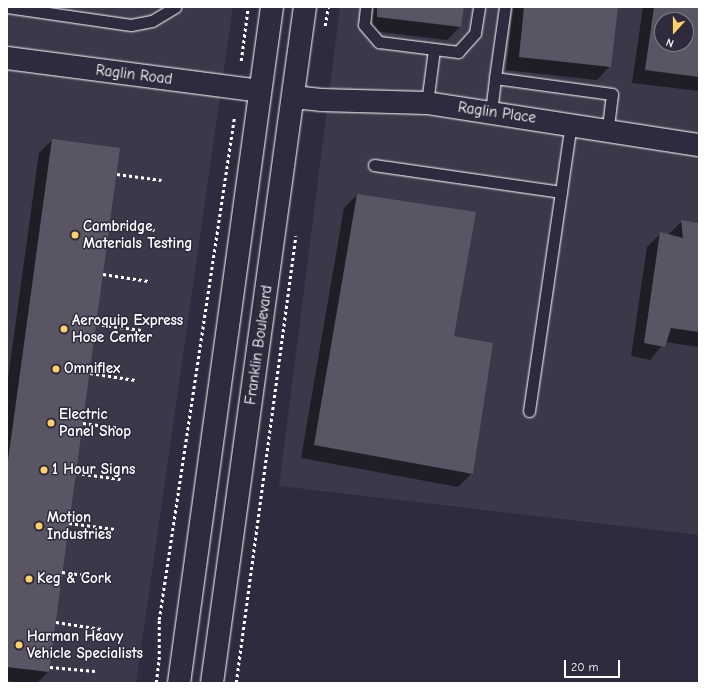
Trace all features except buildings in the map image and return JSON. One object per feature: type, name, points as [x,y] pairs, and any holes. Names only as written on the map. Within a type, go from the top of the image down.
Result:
[{"type":"main road","points":[[178,683],[272,7]]},
{"type":"main road","name":"Franklin Boulevard","points":[[212,683],[305,7]]},
{"type":"main road","name":"Raglin Road","points":[[7,58],[260,91]]},
{"type":"main road","name":"Raglin Place","points":[[293,97],[321,100],[427,103],[608,129],[699,145]]},
{"type":"lane","points":[[7,7],[131,25],[157,19],[175,7]]},
{"type":"lane","points":[[366,7],[364,25],[379,42],[458,52],[475,33],[479,7]]},
{"type":"lane","points":[[491,112],[505,7]]},
{"type":"lane","points":[[427,103],[434,49]]},
{"type":"lane","points":[[495,78],[612,94],[608,129]]},
{"type":"lane","points":[[528,411],[571,124]]},
{"type":"lane","points":[[374,165],[561,192]]},
{"type":"path","points":[[241,61],[248,7]]},
{"type":"path","points":[[156,683],[159,660],[159,620],[234,118]]},
{"type":"path","points":[[117,174],[162,180]]},
{"type":"path","points":[[110,224],[155,230]]},
{"type":"path","points":[[236,683],[296,231]]},
{"type":"path","points":[[103,274],[148,280]]},
{"type":"path","points":[[96,324],[142,330]]},
{"type":"path","points":[[90,373],[135,380]]},
{"type":"path","points":[[83,423],[128,429]]},
{"type":"path","points":[[76,473],[121,479]]},
{"type":"path","points":[[69,523],[115,529]]},
{"type":"path","points":[[62,572],[108,578]]},
{"type":"path","points":[[56,622],[101,629]]},
{"type":"path","points":[[50,667],[96,670]]},
{"type":"shaded area","points":[[7,7],[233,7],[136,683],[7,683]]},
{"type":"shaded area","points":[[340,7],[699,7],[699,535],[279,486]]},
{"type":"place","name":"Cambridge Materials Testing","points":[[75,235]]},
{"type":"place","name":"Aeroquip Express Hose Center","points":[[64,329]]},
{"type":"place","name":"Omniflex","points":[[56,369]]},
{"type":"place","name":"Electric Panel Shop","points":[[51,423]]},
{"type":"place","name":"1 Hour Signs","points":[[44,470]]},
{"type":"place","name":"Motion Industries","points":[[39,526]]},
{"type":"place","name":"Keg & Cork","points":[[29,579]]},
{"type":"place","name":"Harman Heavy Vehicle Specialists","points":[[19,645]]}]
